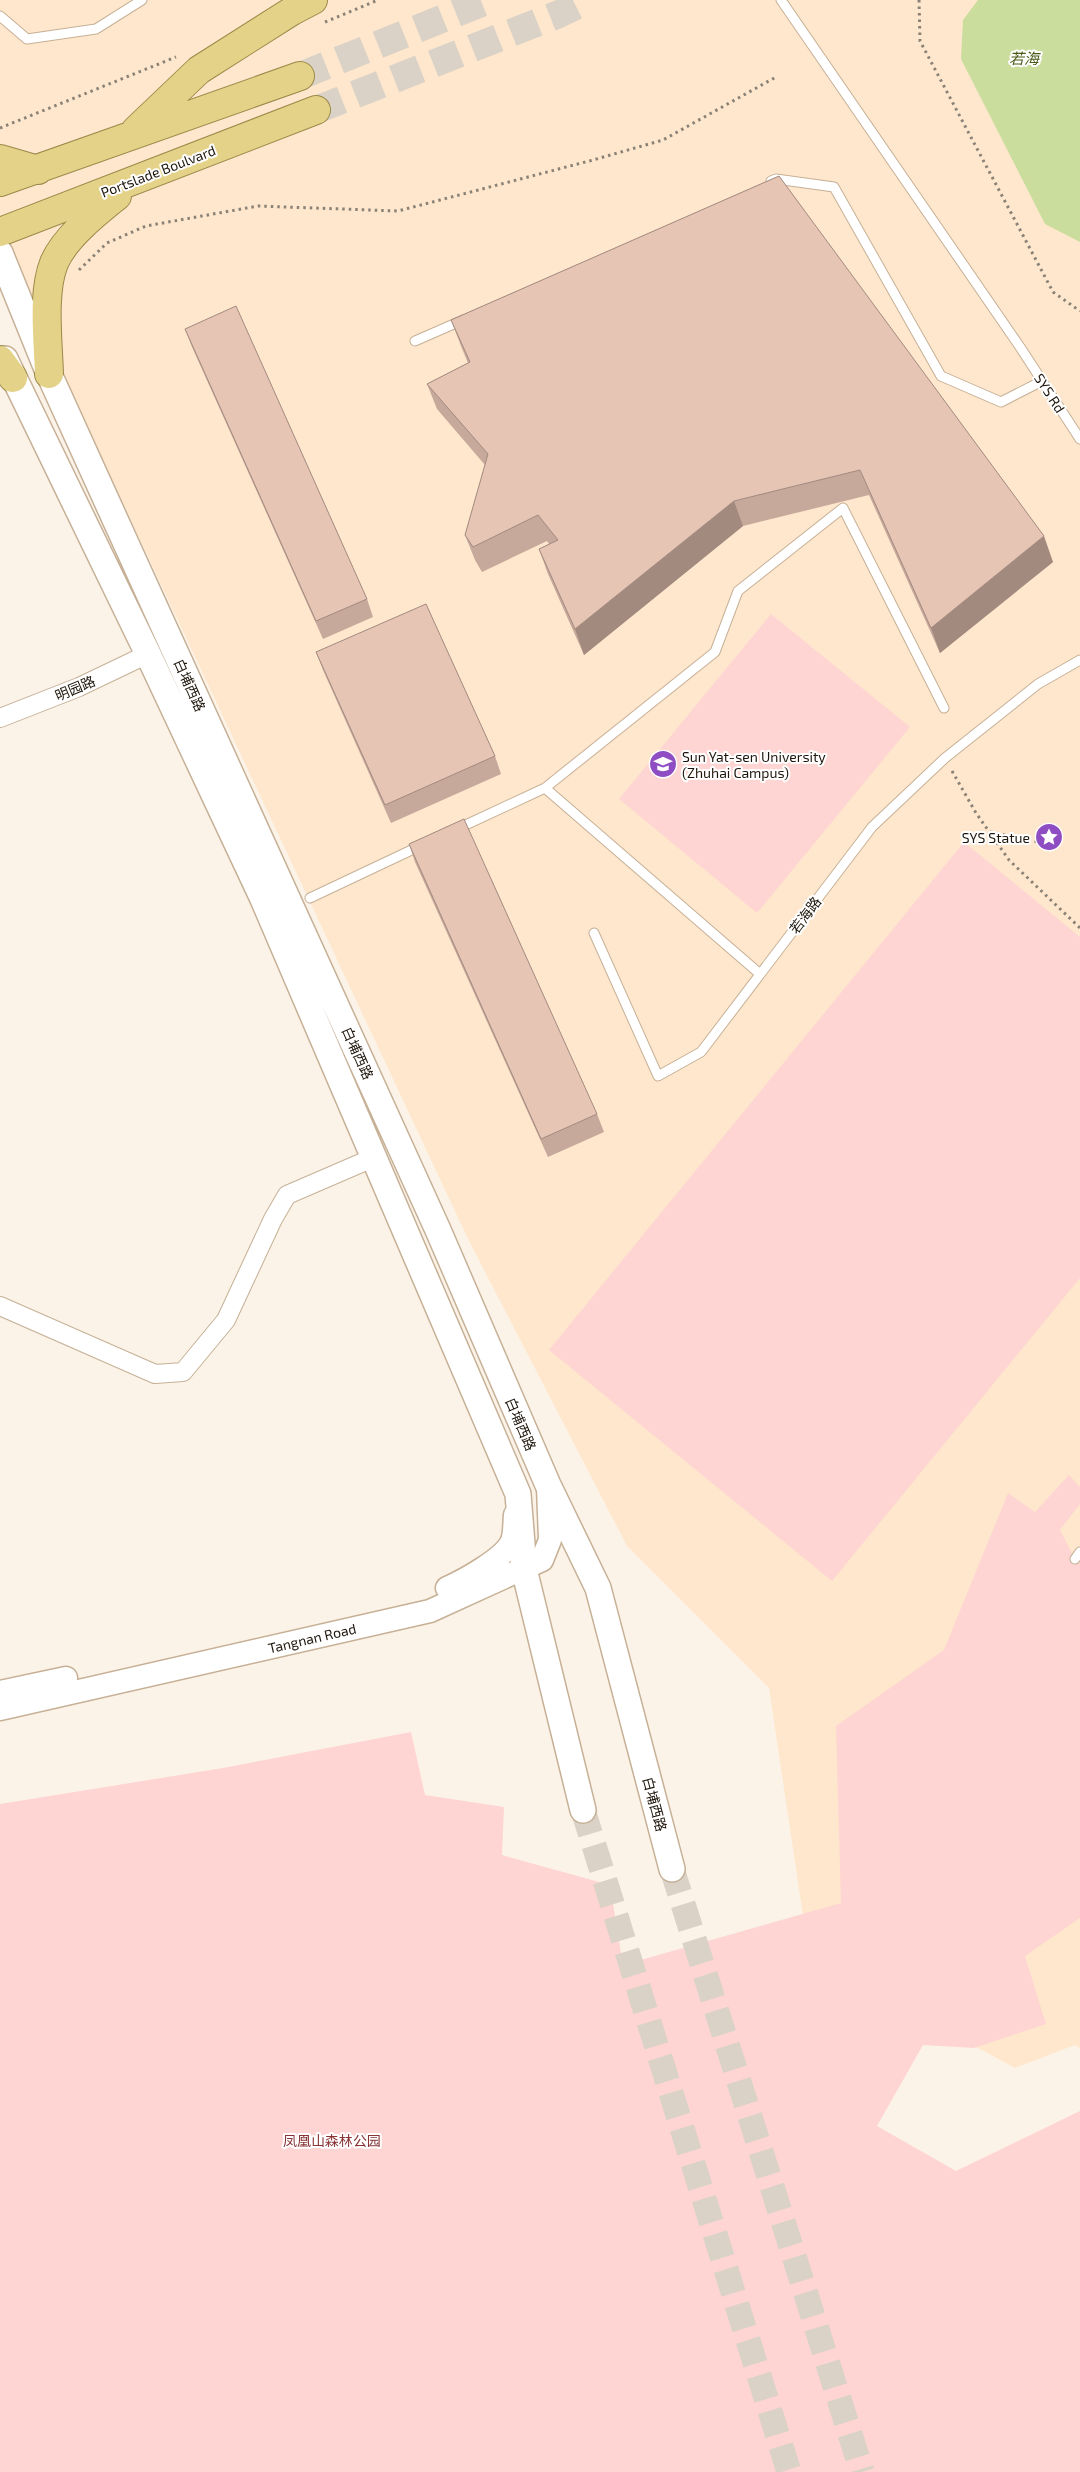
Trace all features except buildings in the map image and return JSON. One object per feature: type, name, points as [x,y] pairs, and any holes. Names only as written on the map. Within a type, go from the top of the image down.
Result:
[{"type":"highway","points":[[128,138],[199,70],[292,11],[313,0]]},
{"type":"highway","points":[[0,182],[300,76]]},
{"type":"highway","name":"Portslade Boulvard","points":[[0,232],[316,110]]},
{"type":"highway","points":[[0,159],[38,170]]},
{"type":"highway","points":[[49,374],[47,310],[50,277],[55,261],[82,225],[138,179]]},
{"type":"main road","name":"白埔西路","points":[[0,253],[49,374],[438,1230],[548,1485],[598,1588],[672,1869]]},
{"type":"main road","name":"白埔西路","points":[[0,348],[7,369],[148,654],[262,899],[375,1157],[518,1494],[524,1569],[583,1810]]},
{"type":"street","name":"明园路","points":[[0,718],[79,687],[148,654]]},
{"type":"street","points":[[0,1306],[154,1374],[183,1372],[226,1320],[273,1219],[287,1195],[375,1157]]},
{"type":"street","name":"Tangnan Road","points":[[0,1709],[430,1611],[542,1560],[550,1540],[548,1485]]},
{"type":"street","name":"Tangnan Road","points":[[0,1692],[412,1603],[468,1578],[496,1558],[511,1543],[518,1494]]},
{"type":"lane","points":[[0,16],[27,39],[96,29],[142,0]]},
{"type":"lane","name":"SYS Rd","points":[[781,0],[1020,347],[1080,439]]},
{"type":"lane","points":[[758,187],[776,179],[834,187],[941,376],[1001,402],[1042,381]]},
{"type":"lane","points":[[415,341],[469,317]]},
{"type":"lane","points":[[446,834],[545,788],[715,652],[738,591],[843,508],[944,708]]},
{"type":"lane","name":"若海路","points":[[594,933],[658,1076],[701,1052],[872,827],[945,758],[1038,684],[1080,660]]},
{"type":"lane","points":[[545,788],[760,974]]},
{"type":"lane","points":[[310,898],[428,843]]},
{"type":"path","points":[[919,0],[920,40],[941,81],[1053,292],[1080,312]]},
{"type":"path","points":[[78,271],[107,243],[146,226],[258,206],[398,211],[593,160],[664,140],[776,77]]},
{"type":"path","points":[[945,758],[989,832],[1009,860],[1080,928]]},
{"type":"path","points":[[989,832],[1053,845]]},
{"type":"shaded area","name":"Sun Yat-sen University (Zhuhai Campus)","points":[[0,0],[1080,0],[1080,2048],[1075,2045],[1015,2068],[809,1956],[769,1688],[627,1546],[469,1241],[0,241]]},
{"type":"green space","points":[[771,614],[910,727],[757,913],[619,799]]},
{"type":"green space","points":[[964,842],[1080,937],[1080,1278],[832,1581],[549,1350]]},
{"type":"green space","name":"凤凰山森林公园","points":[[1069,1475],[1080,1487],[1080,1504],[1060,1530],[1075,1559],[1080,1563],[1080,1918],[1025,1956],[1046,2024],[974,2048],[923,2045],[877,2126],[956,2171],[1080,2111],[1080,2472],[0,2472],[0,1804],[223,1768],[411,1732],[425,1795],[504,1807],[502,1855],[610,1885],[623,1965],[841,1903],[836,1726],[944,1650],[1008,1493],[1035,1512]]},
{"type":"water","name":"若海","points":[[978,0],[1080,0],[1080,242],[1045,224],[961,59],[963,20]]},
{"type":"tunnel","points":[[300,76],[489,0]]},
{"type":"tunnel","points":[[316,110],[559,14],[587,0]]},
{"type":"tunnel","points":[[583,1810],[789,2472]]},
{"type":"tunnel","points":[[672,1869],[862,2472]]},
{"type":"place","name":"Sun Yat-sen University (Zhuhai Campus)","points":[[663,764]]},
{"type":"place","name":"SYS Statue","points":[[1049,837]]}]
